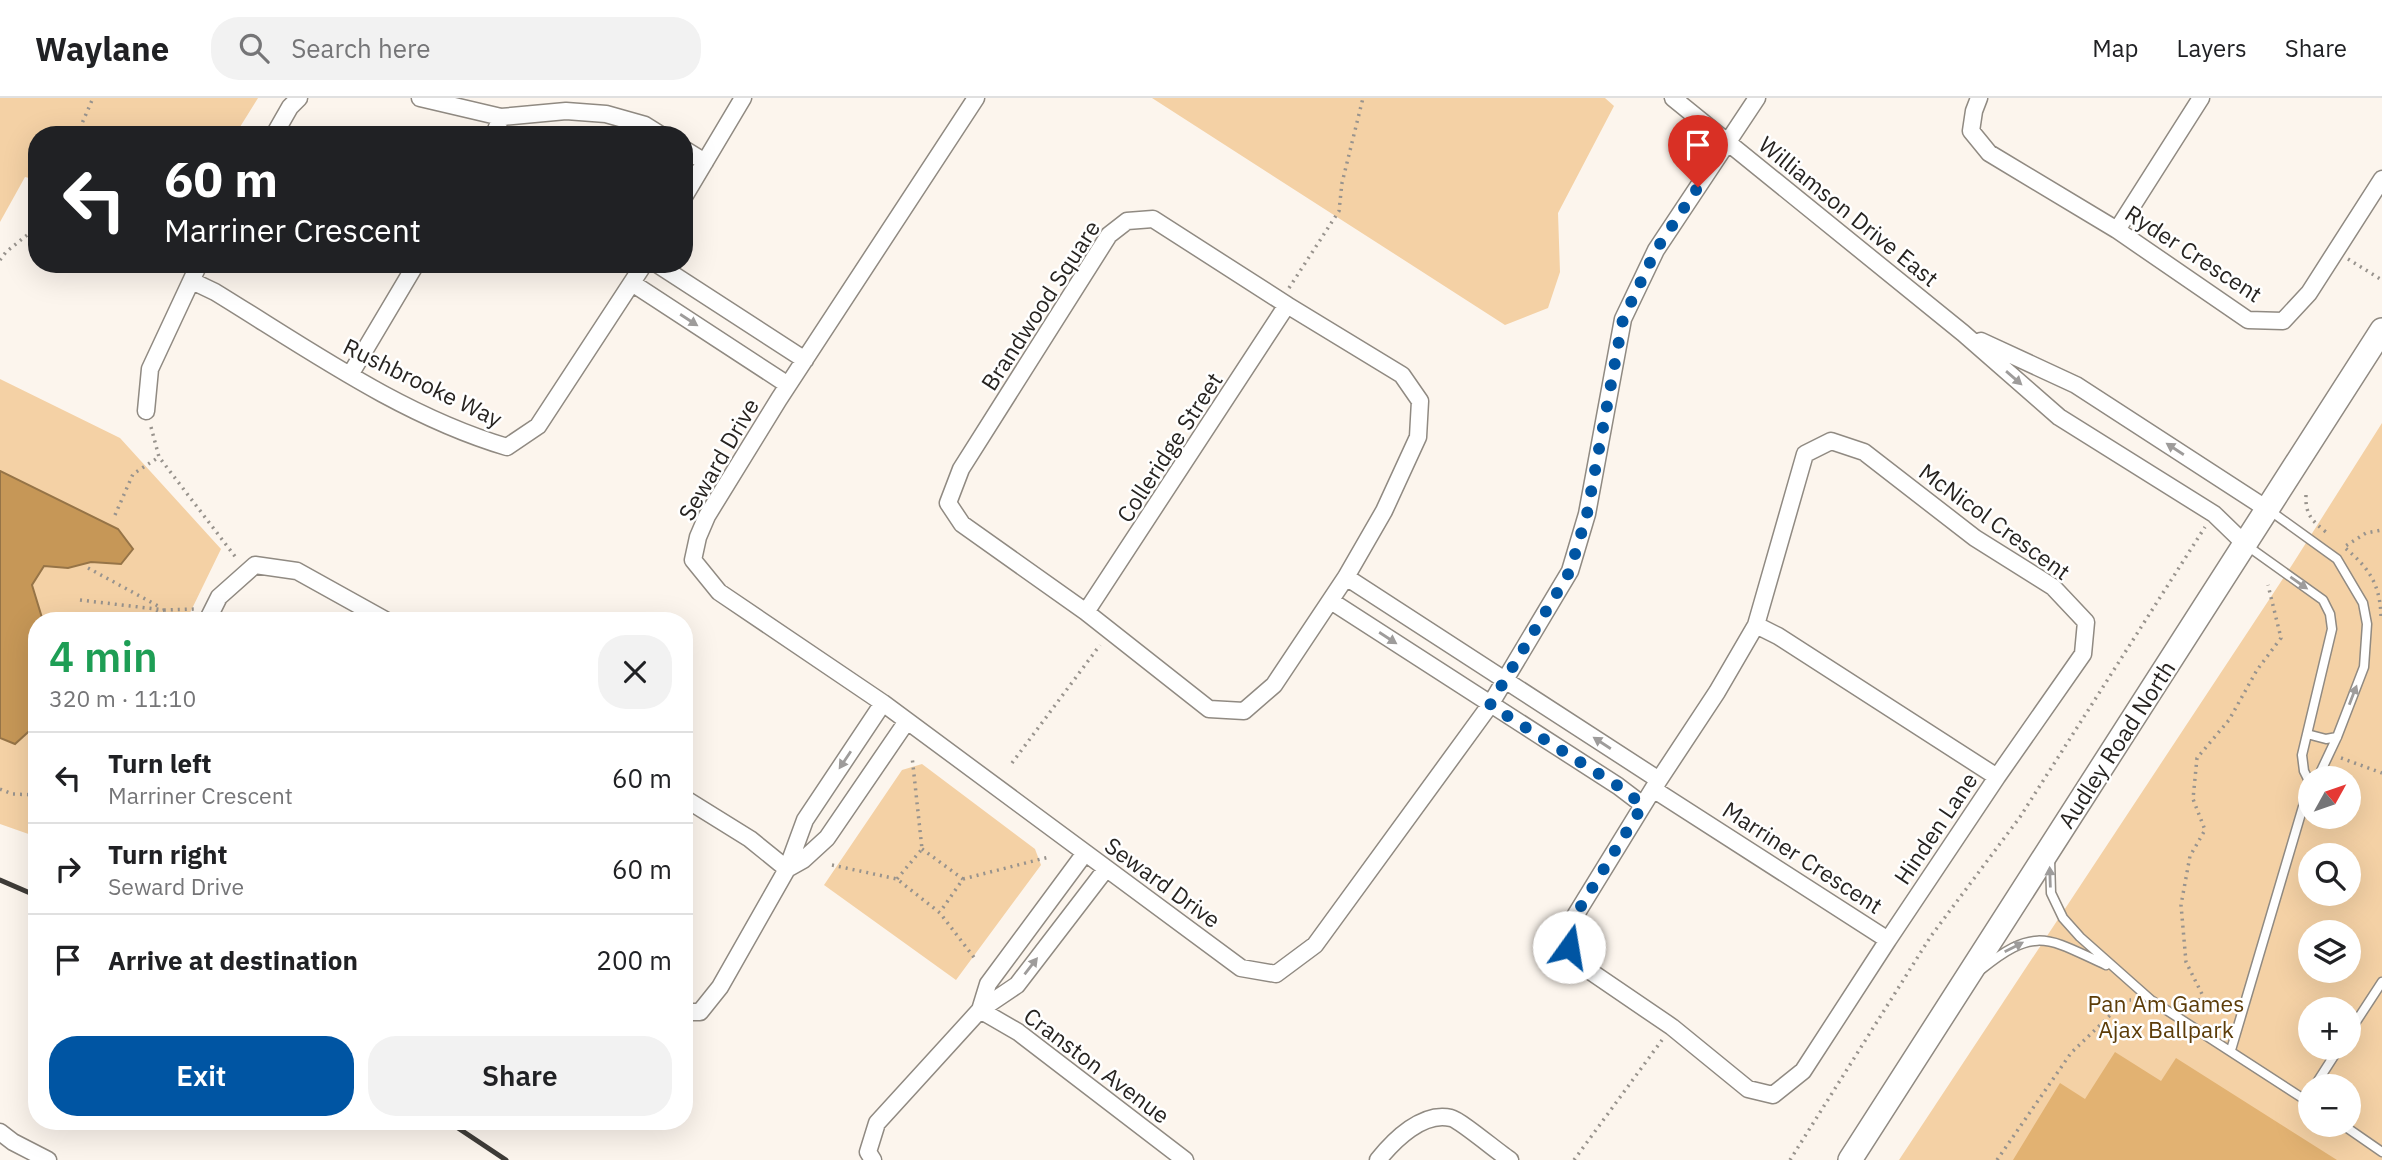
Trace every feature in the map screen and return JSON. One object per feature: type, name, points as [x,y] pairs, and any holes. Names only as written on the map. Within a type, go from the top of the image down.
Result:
[{"type":"street","points":[[279,126],[290,107],[299,98]]},
{"type":"street","points":[[420,98],[501,117],[566,111],[606,114],[647,126]]},
{"type":"street","points":[[693,182],[743,98]]},
{"type":"street","name":"Seward Drive","points":[[976,98],[788,385],[707,516],[698,537],[693,561],[719,592],[883,703],[1241,968],[1276,974],[1315,945],[1490,705],[1570,571],[1587,514],[1623,319],[1656,250],[1757,98]]},
{"type":"street","name":"Williamson Drive East","points":[[1673,98],[1963,333],[2059,417],[2214,514],[2244,543]]},
{"type":"street","name":"Ryder Crescent","points":[[1979,98],[1970,131],[1989,153],[2116,230],[2248,320],[2283,321],[2309,293],[2382,179]]},
{"type":"street","points":[[2116,230],[2201,98]]},
{"type":"street","points":[[498,126],[501,117]]},
{"type":"street","points":[[693,155],[705,162]]},
{"type":"street","name":"Brandwood Square","points":[[1153,219],[1402,375],[1420,401],[1418,437],[1384,511],[1346,577],[1274,685],[1244,711],[1209,709],[1086,612],[962,524],[948,503],[961,469],[1109,235],[1127,220],[1153,219]]},
{"type":"street","points":[[146,411],[150,369],[195,273]]},
{"type":"street","points":[[350,375],[411,273]]},
{"type":"street","name":"Rushbrooke Way","points":[[192,281],[215,292],[371,388],[475,438],[507,447],[538,426],[638,273]]},
{"type":"street","points":[[671,273],[805,360]]},
{"type":"street","points":[[632,283],[788,385]]},
{"type":"street","name":"Colleridge Street","points":[[1086,612],[1284,303]]},
{"type":"street","name":"Audley Road North","points":[[1850,1160],[2382,330]]},
{"type":"street","name":"Williamson Drive East","points":[[1963,333],[2077,385],[2267,509]]},
{"type":"street","name":"McNicol Crescent","points":[[1656,785],[1717,692],[1756,625],[1805,454],[1831,441],[1864,452],[1975,538],[2053,587],[2086,622],[2083,654],[1997,776]]},
{"type":"street","points":[[212,612],[219,597],[255,565],[297,571],[371,612]]},
{"type":"street","name":"Marriner Crescent","points":[[1346,577],[1504,680],[1888,940],[1803,1071],[1773,1096],[1748,1088],[1672,1027],[1584,967],[1569,947],[1575,916],[1656,785]]},
{"type":"street","points":[[1331,601],[1618,786],[1643,805]]},
{"type":"street","points":[[1756,625],[1778,636],[1997,776]]},
{"type":"street","points":[[693,1012],[699,1012],[720,987],[787,869],[805,820],[883,703]]},
{"type":"street","points":[[787,869],[803,860],[827,838],[907,721]]},
{"type":"street","name":"Hinden Lane","points":[[1888,940],[1997,776]]},
{"type":"street","points":[[693,804],[750,839],[787,869]]},
{"type":"street","points":[[980,1010],[988,984],[1085,853]]},
{"type":"street","points":[[873,1160],[868,1152],[877,1123],[980,1010],[1017,985],[1107,869]]},
{"type":"street","name":"Cranston Avenue","points":[[980,1010],[1018,1032],[1185,1160]]},
{"type":"street","points":[[1378,1160],[1393,1142],[1427,1119],[1452,1118],[1510,1160]]},
{"type":"street","points":[[0,1132],[48,1160]]},
{"type":"lane","points":[[2267,509],[2337,559],[2363,603],[2367,624],[2364,667],[2323,766]]},
{"type":"lane","points":[[2244,543],[2323,600],[2330,614],[2332,629],[2306,734],[2302,755],[2303,766]]},
{"type":"lane","points":[[2306,734],[2326,739],[2337,737]]},
{"type":"lane","points":[[2231,1050],[2298,824]]},
{"type":"lane","points":[[2049,848],[2051,893],[2063,918],[2115,970],[2151,1000],[2298,1092]]},
{"type":"lane","points":[[1960,988],[2004,951],[2027,940],[2057,942],[2115,970]]},
{"type":"lane","points":[[2361,1014],[2382,982]]},
{"type":"lane","points":[[2360,1137],[2382,1152]]},
{"type":"path","points":[[81,126],[93,98]]},
{"type":"path","points":[[1284,303],[1339,211],[1342,183],[1363,98]]},
{"type":"path","points":[[0,260],[28,234]]},
{"type":"path","points":[[2335,252],[2382,280]]},
{"type":"path","points":[[146,411],[159,457],[247,572]]},
{"type":"path","points":[[116,515],[133,474],[159,457]]},
{"type":"path","points":[[2306,495],[2310,519],[2327,533]]},
{"type":"path","points":[[1790,1160],[1924,947],[2020,817],[2214,514]]},
{"type":"path","points":[[2335,540],[2344,547]]},
{"type":"path","points":[[88,568],[164,610]]},
{"type":"path","points":[[1997,1160],[2070,1053],[2126,1000],[2205,1000],[2186,962],[2181,905],[2190,856],[2205,830],[2193,799],[2197,758],[2229,720],[2257,670],[2281,638],[2268,585]]},
{"type":"path","points":[[80,600],[164,610],[191,608],[199,612]]},
{"type":"path","points":[[158,612],[164,610]]},
{"type":"path","points":[[1012,764],[1109,632]]},
{"type":"path","points":[[897,879],[922,849],[912,756]]},
{"type":"path","points":[[2344,759],[2382,773]]},
{"type":"path","points":[[0,789],[12,794],[28,794]]},
{"type":"path","points":[[922,849],[963,878]]},
{"type":"path","points":[[940,913],[963,878],[1049,857]]},
{"type":"path","points":[[832,865],[897,879],[940,913],[976,960]]},
{"type":"path","points":[[1574,1160],[1672,1027]]},
{"type":"green space","points":[[0,98],[258,98],[241,126],[28,126],[28,178],[25,177],[0,222]]},
{"type":"green space","points":[[1152,98],[1605,98],[1614,106],[1558,213],[1560,272],[1548,308],[1505,325]]},
{"type":"green space","points":[[0,379],[120,438],[221,549],[190,612],[28,612],[28,834],[0,824]]},
{"type":"green space","name":"Pan Am Games Ajax Ballpark","points":[[2382,423],[2382,1160],[1899,1160],[2292,565]]},
{"type":"green space","points":[[922,764],[1035,849],[1041,865],[956,980],[824,885],[902,770]]},
{"type":"shaded area","points":[[0,471],[118,529],[133,549],[121,564],[91,562],[68,568],[44,566],[32,585],[40,612],[28,612],[28,732],[15,744],[0,738]]},
{"type":"building","points":[[2115,1052],[2161,1081],[2176,1058],[2337,1160],[2013,1160],[2060,1083],[2085,1099]]},
{"type":"railway","points":[[0,880],[28,892]]},
{"type":"railway","points":[[461,1130],[506,1160]]},
{"type":"route","points":[[1569,947],[1575,916],[1643,805],[1618,786],[1490,705],[1570,571],[1587,514],[1623,319],[1656,250],[1698,187]]}]
